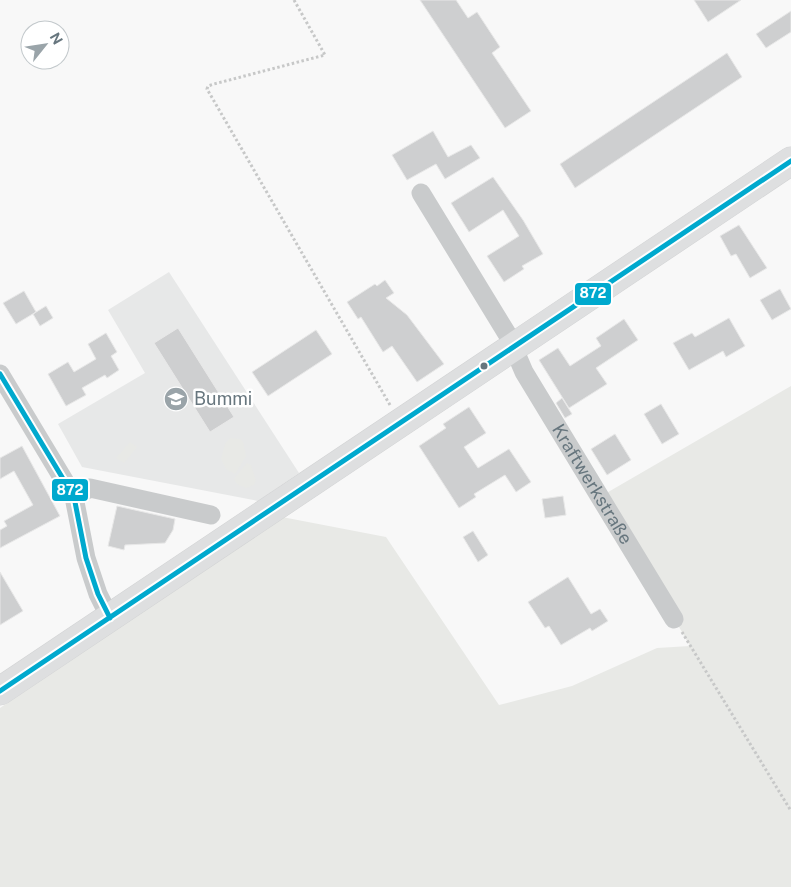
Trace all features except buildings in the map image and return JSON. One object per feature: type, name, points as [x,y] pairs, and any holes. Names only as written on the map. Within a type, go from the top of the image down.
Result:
[{"type":"main road","points":[[0,691],[791,161]]},
{"type":"street","name":"Kraftwerkstraße","points":[[421,193],[514,347],[524,372],[674,619]]},
{"type":"street","points":[[0,374],[74,497],[86,558],[98,594],[110,618]]},
{"type":"street","points":[[74,497],[90,488],[211,515]]},
{"type":"path","points":[[294,0],[324,55],[214,84],[208,86],[207,89],[400,422]]},
{"type":"path","points":[[674,619],[791,811]]},
{"type":"shaded area","name":"Bummi","points":[[169,272],[299,473],[258,501],[82,467],[58,424],[145,373],[108,310]]},
{"type":"shaded area","points":[[791,386],[791,887],[0,887],[0,708],[282,517],[386,537],[499,705],[572,686],[657,648],[690,646],[603,495]]},
{"type":"shaded area","points":[[230,438],[240,439],[243,442],[246,456],[235,474],[226,469],[221,459],[225,444]]},
{"type":"shaded area","points":[[130,442],[137,447],[124,463],[116,458]]},
{"type":"shaded area","points":[[247,463],[251,465],[256,480],[254,485],[246,488],[237,484],[234,479]]},
{"type":"transit line","name":"872","points":[[0,691],[791,161]]},
{"type":"transit line","name":"872","points":[[0,374],[74,497],[86,558],[98,594],[110,618]]},
{"type":"place","name":"Bummi","points":[[176,399]]}]
